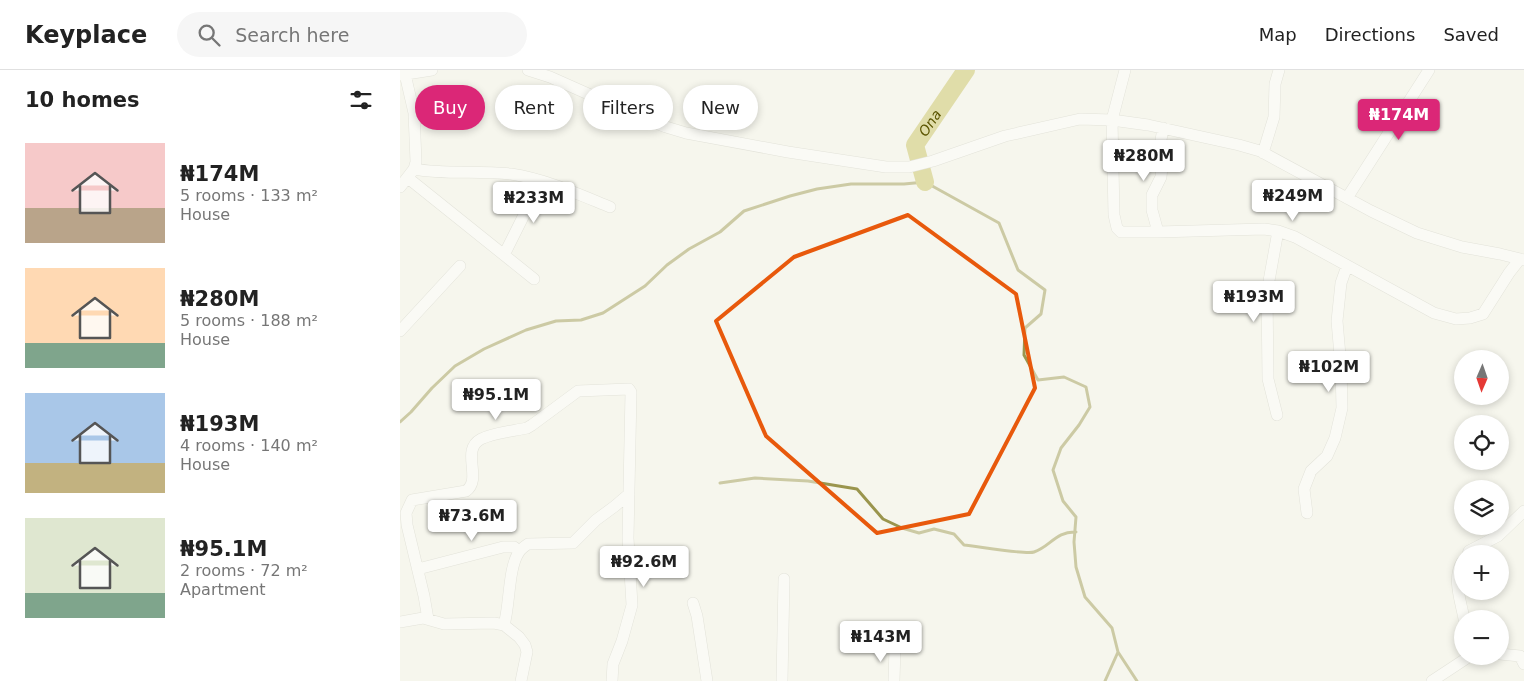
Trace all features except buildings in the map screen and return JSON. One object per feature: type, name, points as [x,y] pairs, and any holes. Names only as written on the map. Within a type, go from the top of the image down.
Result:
[{"type":"street","points":[[400,186],[411,174],[416,162],[414,113],[402,74],[430,70]]},
{"type":"street","points":[[528,70],[551,74],[640,117],[666,127],[788,152],[886,168],[909,167],[933,161],[1006,136],[1080,120],[1112,120],[1163,128],[1239,145],[1263,153],[1417,234],[1462,247],[1522,259]]},
{"type":"street","points":[[1125,70],[1112,120],[1114,216],[1117,228],[1122,232],[1264,229],[1278,231],[1295,237],[1434,313],[1456,319],[1470,318],[1483,314],[1509,273],[1522,259]]},
{"type":"street","points":[[1263,153],[1274,117],[1275,84],[1279,70]]},
{"type":"street","points":[[1347,198],[1429,70]]},
{"type":"street","points":[[1158,232],[1152,210],[1152,195],[1162,172],[1158,158],[1163,128]]},
{"type":"street","points":[[1112,143],[1126,149],[1142,151],[1158,158]]},
{"type":"street","points":[[411,174],[508,174],[526,176],[610,208]]},
{"type":"street","points":[[411,174],[534,279]]},
{"type":"street","points":[[504,255],[541,181]]},
{"type":"street","points":[[1277,415],[1268,379],[1267,292],[1278,231]]},
{"type":"street","points":[[400,331],[460,266]]},
{"type":"street","points":[[1307,513],[1304,489],[1311,471],[1327,456],[1335,438],[1342,408],[1337,321],[1341,283],[1347,266]]},
{"type":"street","points":[[428,619],[407,525],[406,513],[412,500],[466,491],[473,483],[471,458],[474,446],[482,438],[527,428],[538,422],[543,416],[578,391],[629,389],[631,392],[628,538],[632,605],[622,642],[613,664],[612,681]]},
{"type":"street","points":[[504,626],[508,614],[514,563],[519,551],[528,544],[573,543],[596,520],[628,494]]},
{"type":"street","points":[[1481,545],[1498,536],[1524,511]]},
{"type":"street","points":[[418,569],[503,547],[514,547],[519,551]]},
{"type":"street","points":[[782,681],[784,579]]},
{"type":"street","points":[[693,603],[697,616],[707,681]]},
{"type":"street","points":[[400,622],[423,618],[444,624],[494,623],[504,626],[519,637],[525,645],[527,652],[521,681]]},
{"type":"street","points":[[894,681],[895,647]]},
{"type":"street","points":[[1509,655],[1520,656],[1524,664]]},
{"type":"street","points":[[1432,681],[1456,665]]},
{"type":"highlighted area","points":[[908,215],[1016,294],[1035,388],[969,514],[877,533],[766,436],[716,321],[794,257]]},
{"type":"waterway","name":"Ona","points":[[925,182],[915,145],[966,70]]},
{"type":"waterway","points":[[400,422],[455,366],[484,349],[526,330],[556,321],[581,320],[603,313],[645,286],[667,265],[689,249],[720,232],[744,211],[817,189],[851,184],[925,182],[999,223],[1018,270],[1045,290],[1041,314],[1025,328],[1024,355],[1038,380],[1064,377],[1086,387],[1090,407],[1061,448],[1053,470],[1063,501],[1076,517],[1074,542],[1076,567],[1085,597],[1112,628],[1118,652],[1137,681]]},
{"type":"waterway","points":[[720,483],[755,478],[808,481],[857,489],[883,519],[902,528],[919,533],[934,529],[954,534],[964,545],[1029,553],[1040,550],[1063,534],[1076,532]]},
{"type":"waterway","points":[[1105,681],[1118,652]]}]
